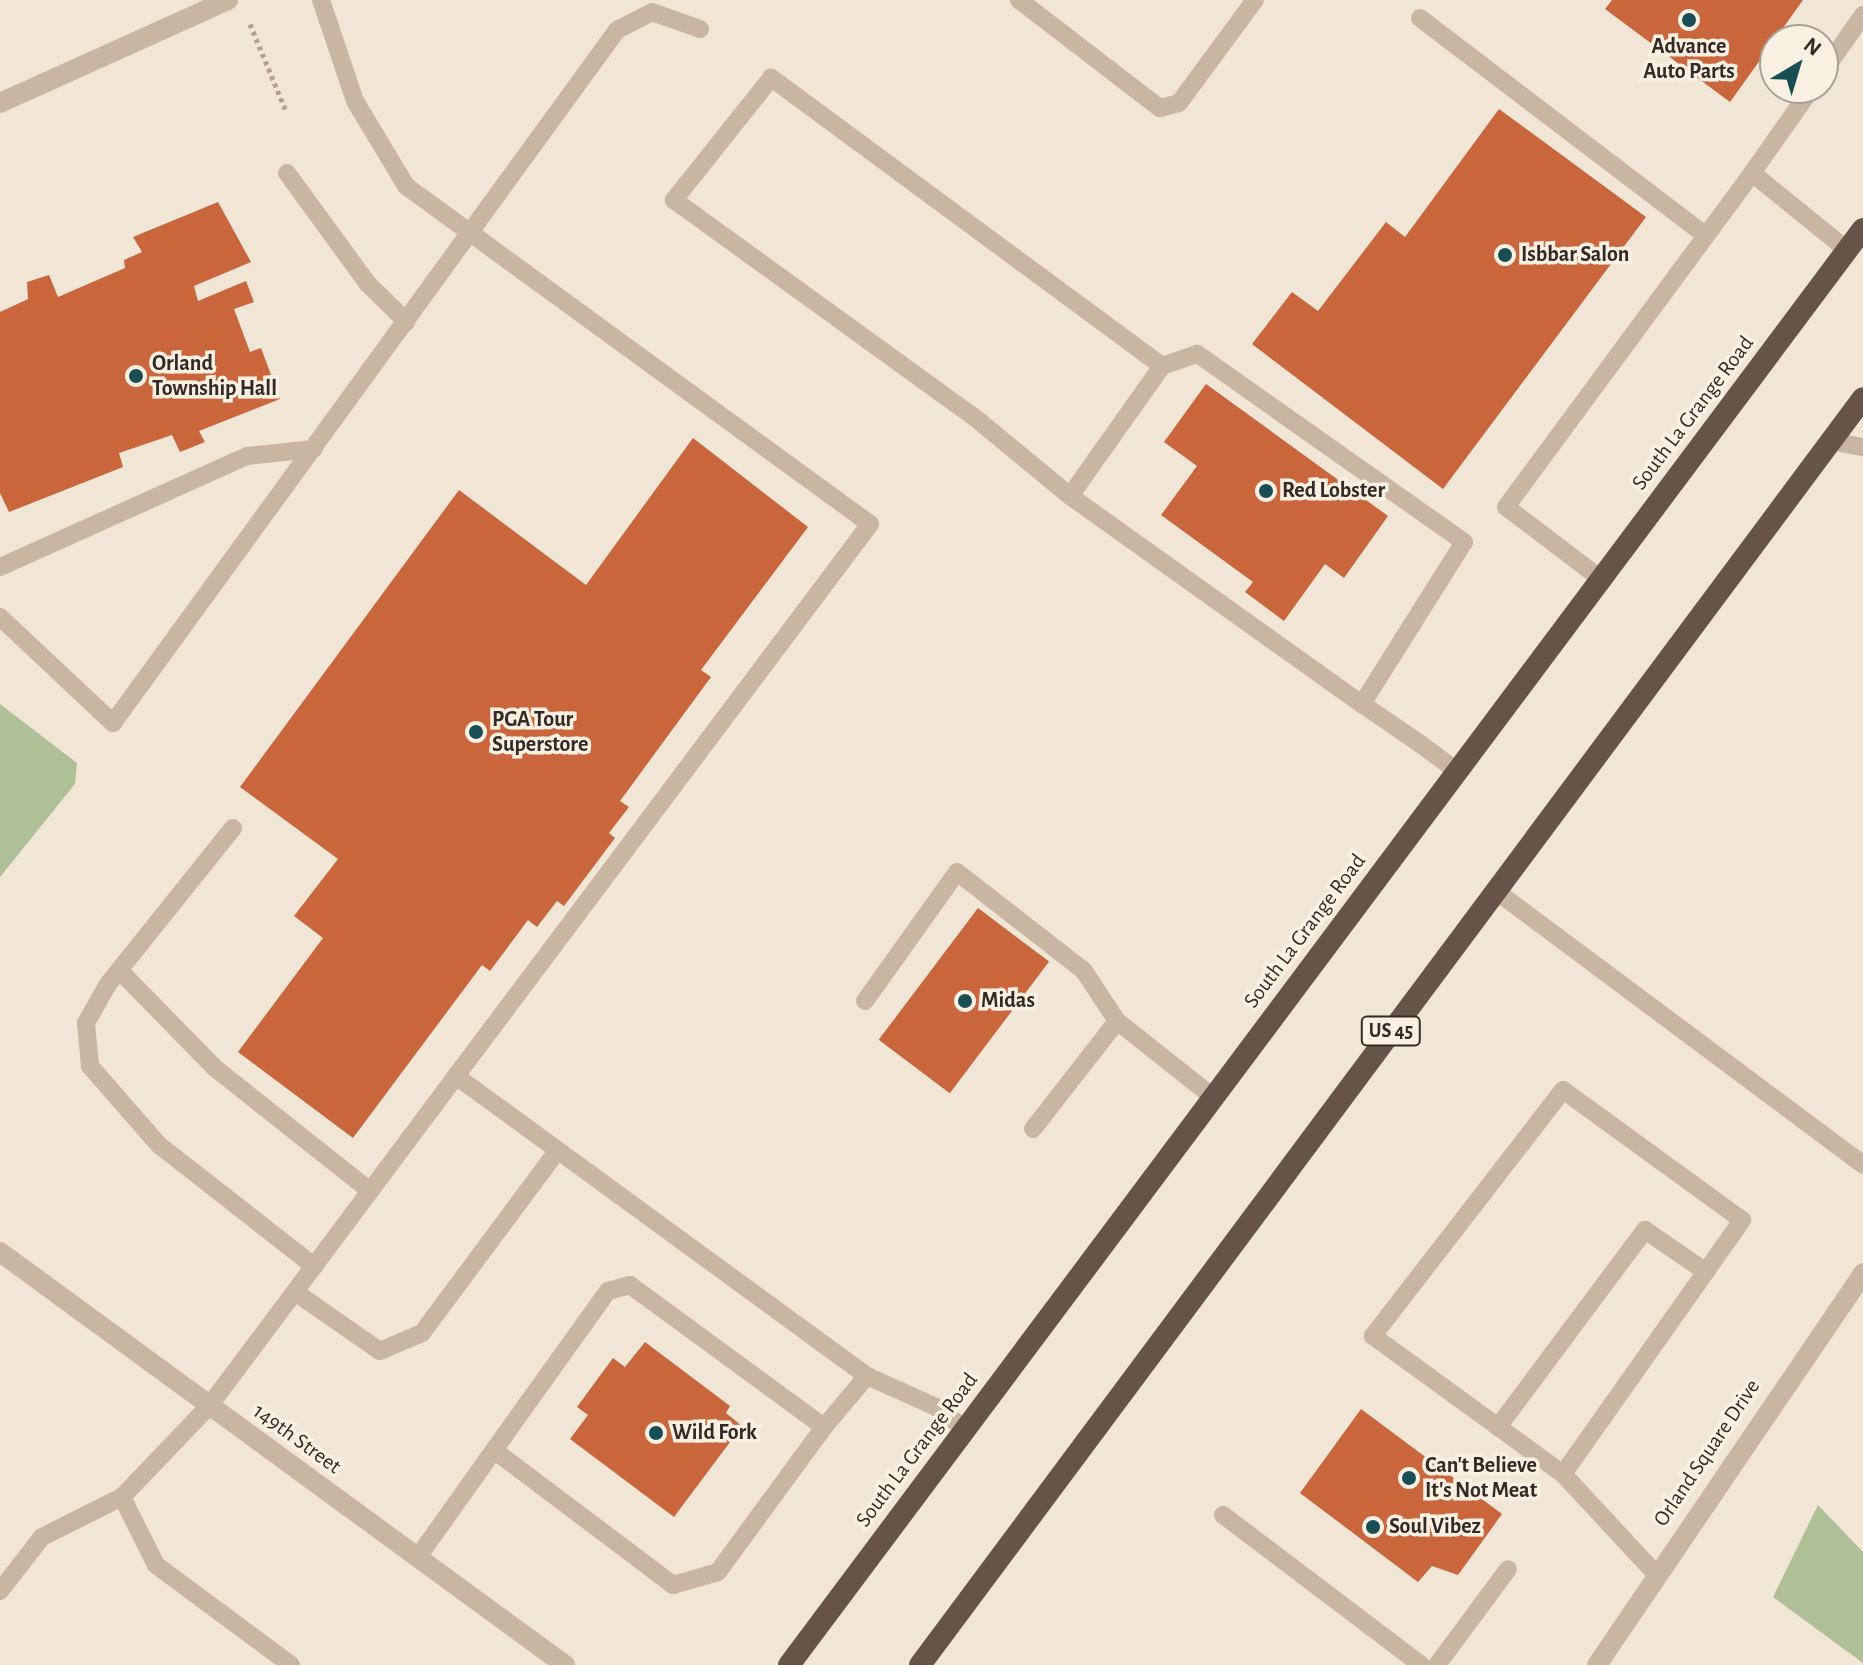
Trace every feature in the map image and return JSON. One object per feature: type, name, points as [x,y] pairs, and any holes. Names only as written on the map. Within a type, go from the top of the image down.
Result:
[{"type":"highway","name":"South La Grange Road","points":[[789,1665],[1863,229]]},
{"type":"highway","name":"US 45","points":[[920,1665],[1863,398]]},
{"type":"street","points":[[0,103],[228,0]]},
{"type":"street","name":"149th Street","points":[[0,1252],[565,1665]]},
{"type":"street","name":"Orland Square Drive","points":[[1597,1665],[1655,1573],[1863,1273]]},
{"type":"lane","points":[[0,1591],[42,1537],[122,1497],[210,1405],[870,524],[406,186],[355,101],[321,0]]},
{"type":"lane","points":[[1019,0],[1160,108],[1179,103],[1255,0]]},
{"type":"lane","points":[[0,617],[113,723],[471,236],[617,30],[652,12],[700,29]]},
{"type":"lane","points":[[1839,49],[1863,15]]},
{"type":"lane","points":[[1420,18],[1705,235]]},
{"type":"lane","points":[[1162,366],[771,78],[674,200],[979,421],[1070,496],[1457,771]]},
{"type":"lane","points":[[1601,579],[1506,507],[1801,104]]},
{"type":"lane","points":[[287,173],[368,284],[407,322]]},
{"type":"lane","points":[[1752,173],[1847,250]]},
{"type":"lane","points":[[1070,496],[1162,366],[1197,354],[1464,542],[1362,704]]},
{"type":"lane","points":[[1831,441],[1863,447]]},
{"type":"lane","points":[[0,567],[247,456],[278,447],[314,449]]},
{"type":"lane","points":[[233,828],[119,970],[86,1023],[90,1066],[159,1145],[314,1266]]},
{"type":"lane","points":[[865,1001],[957,872],[1084,971],[1117,1021],[1213,1097]]},
{"type":"lane","points":[[1496,891],[1863,1165]]},
{"type":"lane","points":[[119,970],[215,1068],[370,1191]]},
{"type":"lane","points":[[1033,1129],[1117,1021]]},
{"type":"lane","points":[[456,1076],[867,1376],[936,1407],[965,1429]]},
{"type":"lane","points":[[1563,1474],[1742,1220],[1563,1090],[1373,1336],[1563,1474],[1655,1573]]},
{"type":"lane","points":[[295,1292],[380,1351],[422,1333],[557,1151]]},
{"type":"lane","points":[[1498,1427],[1645,1230],[1706,1272]]},
{"type":"lane","points":[[418,1557],[608,1291],[630,1285],[824,1427]]},
{"type":"lane","points":[[494,1450],[673,1585],[718,1572],[824,1427],[867,1376]]},
{"type":"lane","points":[[122,1497],[156,1565],[291,1665]]},
{"type":"lane","points":[[1223,1515],[1421,1665]]},
{"type":"lane","points":[[1437,1665],[1508,1569]]},
{"type":"path","points":[[250,24],[286,111]]},
{"type":"green space","points":[[0,704],[77,763],[75,784],[0,877]]},
{"type":"green space","points":[[1818,1505],[1863,1552],[1863,1663],[1773,1597]]},
{"type":"building","points":[[1612,0],[1803,0],[1786,24],[1759,24],[1759,61],[1730,102],[1605,9]]},
{"type":"building","points":[[1499,109],[1646,217],[1443,489],[1252,344],[1292,292],[1318,311],[1386,222],[1405,237]]},
{"type":"building","name":"Orland Township Hall","points":[[218,202],[251,262],[194,286],[198,301],[246,281],[254,302],[234,309],[250,352],[261,348],[280,399],[199,431],[205,442],[180,452],[172,435],[119,453],[123,467],[9,512],[0,493],[0,312],[28,299],[27,282],[49,275],[58,297],[125,268],[124,260],[142,252],[133,237]]},
{"type":"building","name":"Red Lobster","points":[[1206,384],[1388,516],[1344,578],[1325,564],[1284,621],[1245,592],[1253,582],[1161,515],[1197,466],[1164,442]]},
{"type":"building","name":"PGA Tour Superstore","points":[[693,438],[808,527],[701,670],[711,677],[620,801],[629,807],[609,833],[615,838],[564,906],[557,901],[537,927],[528,920],[490,971],[482,965],[353,1138],[238,1052],[323,938],[294,916],[338,859],[240,787],[459,490],[586,585]]},
{"type":"building","name":"Midas","points":[[978,908],[1049,962],[950,1093],[879,1040]]},
{"type":"building","name":"Wild Fork","points":[[645,1342],[730,1406],[726,1413],[742,1426],[674,1517],[570,1439],[588,1415],[577,1407],[613,1358],[625,1367]]},
{"type":"building","points":[[1361,1409],[1502,1514],[1458,1575],[1432,1566],[1418,1582],[1300,1493]]},
{"type":"place","name":"Advance Auto Parts","points":[[1689,20]]},
{"type":"place","name":"Isbbar Salon","points":[[1505,255]]},
{"type":"place","name":"Orland Township Hall","points":[[136,376]]},
{"type":"place","name":"Red Lobster","points":[[1266,491]]},
{"type":"place","name":"PGA Tour Superstore","points":[[476,732]]},
{"type":"place","name":"Midas","points":[[965,1001]]},
{"type":"place","name":"Wild Fork","points":[[656,1433]]},
{"type":"place","name":"Can't Believe It's Not Meat","points":[[1409,1478]]},
{"type":"place","name":"Soul Vibez","points":[[1373,1527]]}]
